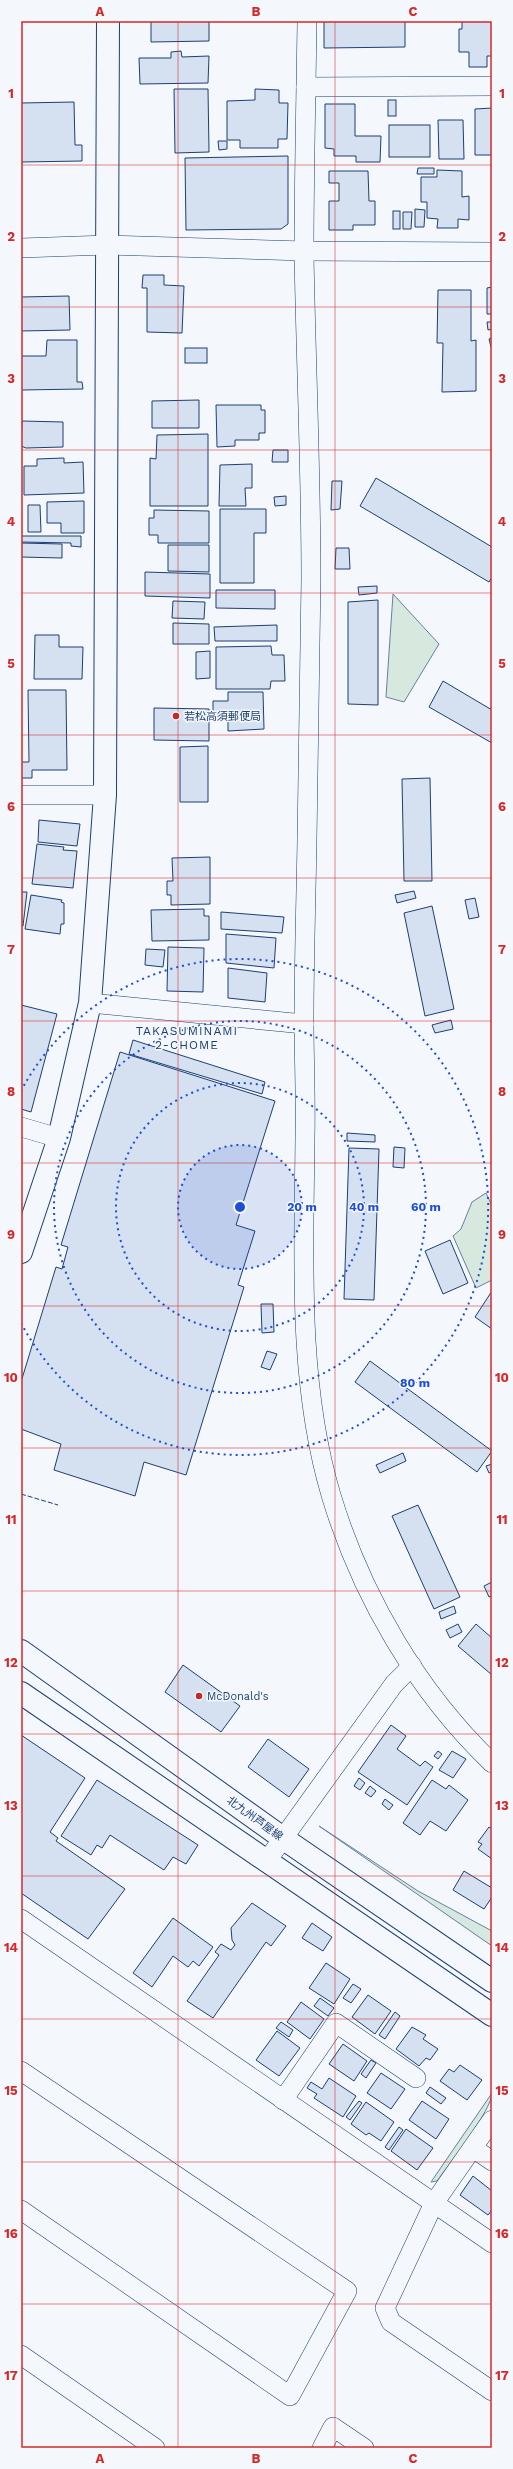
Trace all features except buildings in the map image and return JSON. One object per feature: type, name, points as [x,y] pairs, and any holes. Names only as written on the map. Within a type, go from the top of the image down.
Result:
[{"type":"street","points":[[21,1252],[58,1138],[90,1003],[105,795],[108,21]]},
{"type":"street","points":[[307,21],[304,251],[311,576],[304,1024],[306,1327],[310,1380],[317,1434],[331,1495],[352,1552],[379,1613],[412,1666],[441,1707],[472,1744],[492,1763]]},
{"type":"street","points":[[306,87],[492,86]]},
{"type":"street","points":[[21,248],[106,245],[304,251],[492,252]]},
{"type":"street","points":[[21,795],[105,795]]},
{"type":"street","points":[[90,1003],[304,1024]]},
{"type":"street","points":[[21,1127],[58,1138]]},
{"type":"street","name":"北九州芦屋線","points":[[21,1651],[284,1839],[492,1981]]},
{"type":"street","points":[[266,1862],[394,1684],[412,1666]]},
{"type":"street","points":[[21,1693],[266,1862],[492,2015]]},
{"type":"street","points":[[21,1919],[492,2243]]},
{"type":"street","points":[[283,2100],[336,2023],[416,2078]]},
{"type":"street","points":[[21,2071],[347,2291],[290,2396],[21,2210]]},
{"type":"street","points":[[492,2120],[434,2203],[385,2308],[390,2322],[492,2391]]},
{"type":"street","points":[[473,2148],[492,2161]]},
{"type":"street","points":[[21,2355],[155,2448]]},
{"type":"street","points":[[322,2448],[333,2427],[364,2448]]},
{"type":"shaded area","points":[[393,594],[439,644],[404,702],[386,697]]},
{"type":"shaded area","points":[[486,1193],[492,1206],[492,1280],[476,1288],[453,1236],[461,1229],[472,1202]]},
{"type":"shaded area","points":[[319,1826],[418,1891],[492,1931],[492,1946]]},
{"type":"shaded area","points":[[492,2093],[490,2101],[478,2124],[437,2181],[431,2182]]},
{"type":"fence","points":[[21,1494],[58,1505]]},
{"type":"place","name":"若松高須郵便局","points":[[176,716]]},
{"type":"place","name":"McDonald's","points":[[199,1696]]},
{"type":"district","name":"TAKASUMINAMI 2-CHOME","points":[[187,1038]]}]
